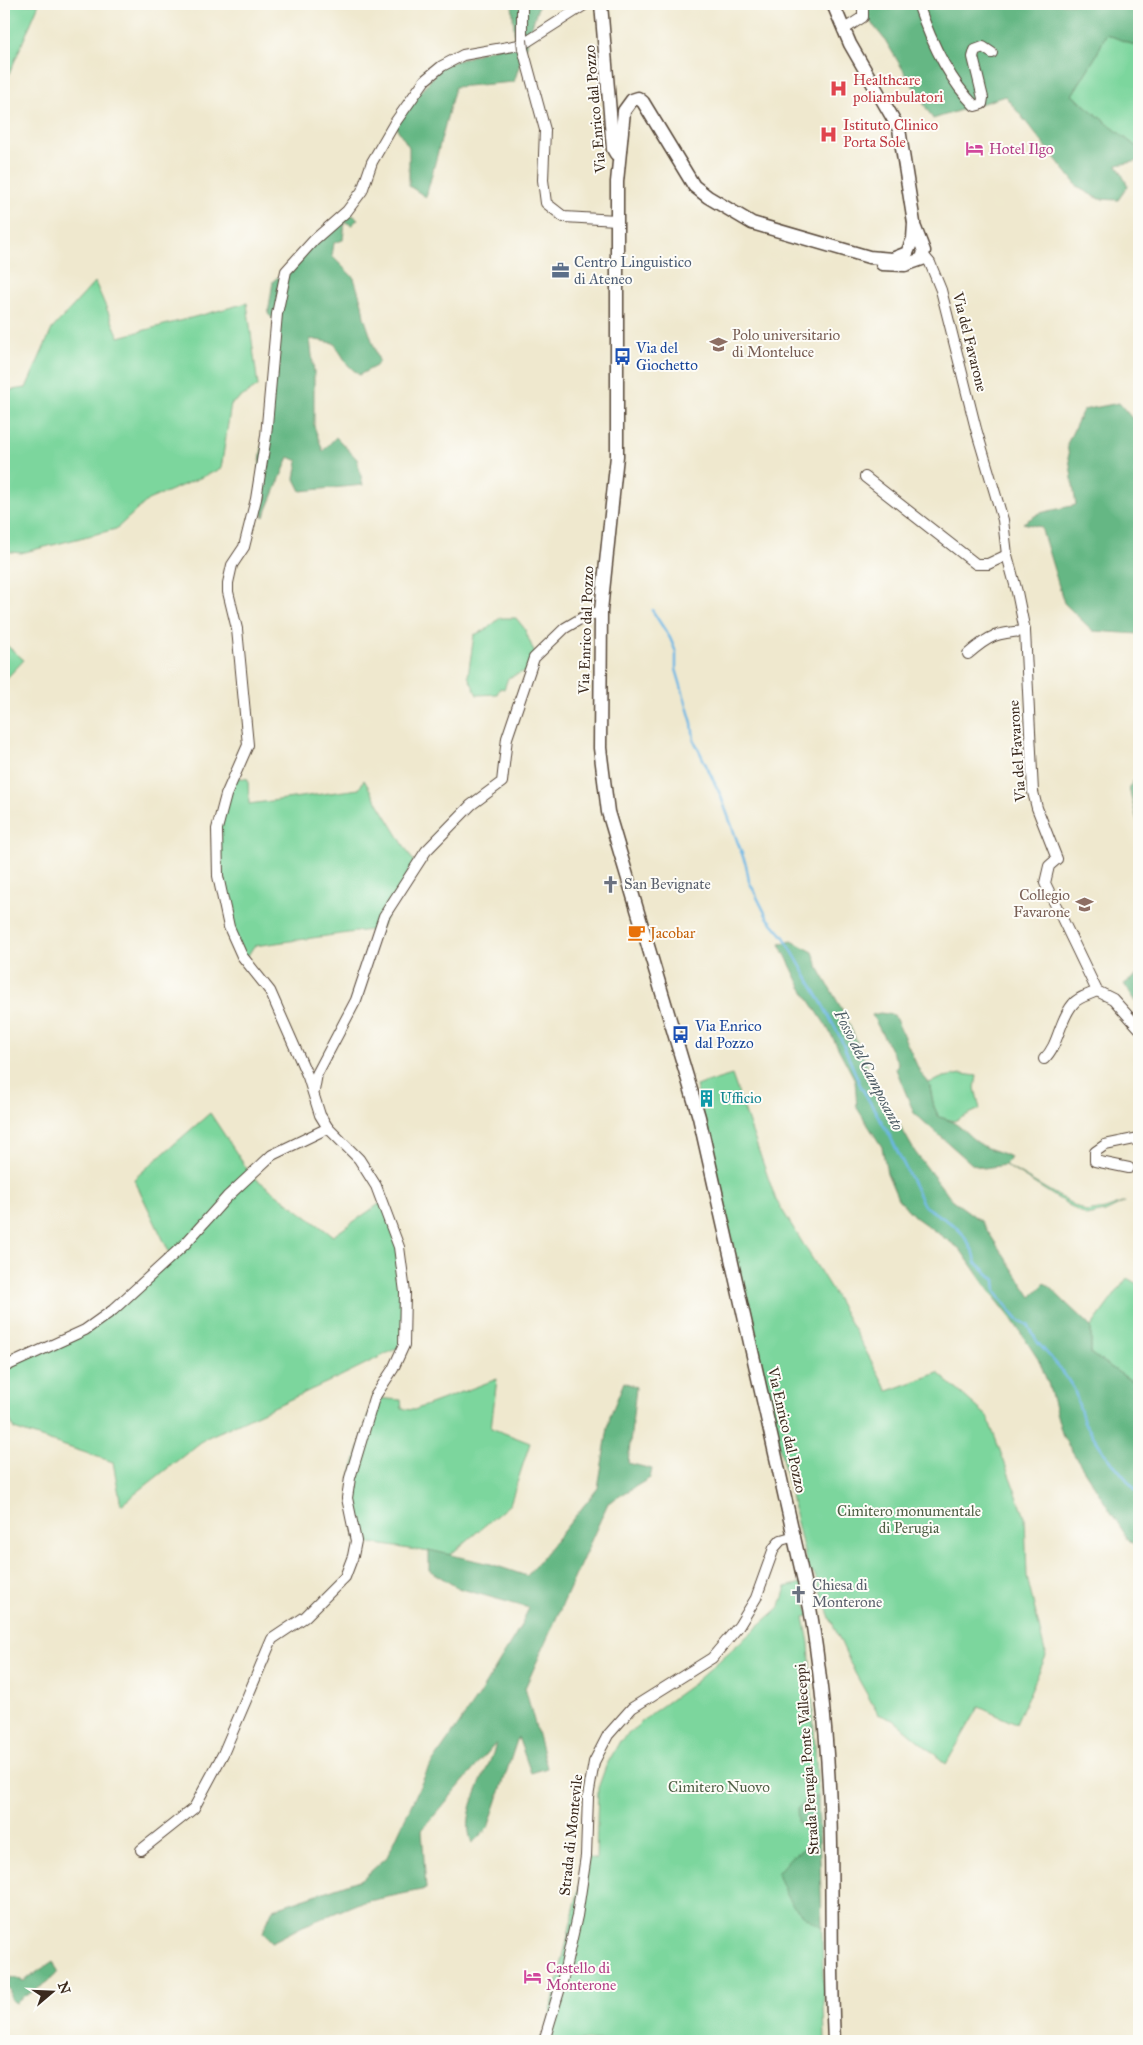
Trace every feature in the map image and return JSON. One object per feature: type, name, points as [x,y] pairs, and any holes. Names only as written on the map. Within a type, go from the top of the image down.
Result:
[{"type":"street","points":[[522,4],[522,44],[545,130],[543,180],[546,203],[564,217],[617,220]]},
{"type":"street","points":[[141,1850],[194,1808],[223,1754],[272,1639],[305,1617],[345,1577],[356,1542],[347,1498],[350,1478],[374,1398],[393,1369],[404,1345],[405,1292],[400,1248],[376,1186],[359,1159],[328,1128],[320,1115],[308,1077],[270,991],[242,956],[229,926],[218,876],[217,829],[226,795],[248,745],[237,628],[228,592],[232,565],[244,547],[256,499],[266,436],[277,314],[286,271],[314,240],[347,211],[362,191],[372,162],[394,124],[425,80],[442,66],[463,55],[522,44],[586,4]]},
{"type":"street","name":"Via Enrico dal Pozzo","points":[[601,4],[609,74],[613,149],[619,158],[617,220],[617,456],[601,611],[600,748],[608,812],[699,1117],[795,1536]]},
{"type":"street","points":[[826,4],[841,46],[873,84]]},
{"type":"street","points":[[619,158],[624,111],[627,104],[638,98],[649,110],[694,186],[708,197],[752,223],[869,257],[892,259],[916,252],[914,224],[899,129],[843,30],[833,4]]},
{"type":"street","points":[[843,30],[863,18],[863,4]]},
{"type":"street","points":[[918,4],[942,58],[964,95],[975,106],[982,104],[983,98],[973,57],[974,50],[983,47],[992,53]]},
{"type":"street","name":"Via del Favarone","points":[[916,252],[930,263],[946,307],[976,429],[1003,520],[1007,554],[1025,631],[1033,792],[1037,808],[1057,859],[1049,866],[1046,882],[1097,991]]},
{"type":"street","points":[[865,477],[976,564],[988,564],[1007,554]]},
{"type":"street","points":[[314,1094],[317,1074],[356,1000],[384,916],[426,851],[471,805],[502,782],[507,738],[534,658],[564,628],[582,618],[601,611]]},
{"type":"street","points":[[968,654],[999,632],[1025,631]]},
{"type":"street","points":[[1044,1059],[1050,1053],[1061,1025],[1073,1004],[1097,991],[1113,999],[1139,1028]]},
{"type":"street","points":[[4,1367],[85,1330],[113,1310],[185,1244],[227,1197],[272,1155],[328,1128]]},
{"type":"street","points":[[1129,1168],[1095,1161],[1095,1152],[1105,1145],[1139,1138]]},
{"type":"street","name":"Strada di Montevile","points":[[544,2041],[563,1978],[577,1916],[586,1856],[588,1797],[594,1762],[608,1735],[632,1708],[712,1658],[739,1626],[756,1598],[774,1548],[781,1540],[795,1536]]},
{"type":"street","name":"Strada Perugia Ponte Valleceppi","points":[[795,1536],[817,1652],[830,1805],[831,1976],[834,2041]]},
{"type":"green space","points":[[4,4],[39,4],[4,86]]},
{"type":"green space","points":[[512,4],[539,4],[514,82],[455,87],[426,197],[409,186],[409,147],[394,124],[442,66],[515,41]]},
{"type":"green space","points":[[856,4],[1139,4],[1139,47],[1106,34],[1096,56],[1072,95],[1139,149],[1139,161],[1117,165],[1128,186],[1118,200],[1099,199],[1079,188],[1005,96],[933,119],[885,40]]},
{"type":"green space","points":[[1106,34],[1139,47],[1139,149],[1072,95],[1096,56]]},
{"type":"green space","points":[[347,211],[358,219],[352,225],[345,222],[343,240],[334,243],[332,256],[354,278],[364,317],[379,361],[376,366],[359,375],[348,365],[334,343],[310,339],[314,372],[314,426],[323,451],[336,437],[357,459],[363,485],[301,491],[295,479],[298,461],[289,457],[264,517],[256,499],[276,322],[268,314],[273,281],[286,271]]},
{"type":"green space","points":[[95,282],[119,337],[247,303],[258,386],[231,404],[221,469],[148,500],[116,529],[21,553],[4,551],[4,391],[26,388],[52,329]]},
{"type":"green space","points":[[1119,403],[1136,423],[1139,420],[1139,634],[1093,631],[1064,603],[1041,527],[1023,523],[1040,513],[1076,505],[1067,444],[1083,410]]},
{"type":"green space","points":[[500,618],[516,618],[524,628],[536,656],[527,674],[523,672],[508,678],[504,689],[500,688],[497,694],[477,695],[468,676],[474,635],[487,629]]},
{"type":"green space","points":[[4,643],[24,660],[4,681]]},
{"type":"green space","points":[[1139,772],[1139,829],[1129,788]]},
{"type":"green space","points":[[234,777],[248,779],[249,804],[359,789],[364,780],[414,862],[375,940],[370,930],[254,946],[245,960],[229,927],[217,829]]},
{"type":"green space","points":[[792,941],[813,952],[819,969],[844,1013],[873,1078],[915,1152],[951,1199],[981,1221],[1031,1297],[1045,1283],[1091,1327],[1091,1354],[1139,1386],[1139,1550],[1128,1539],[1063,1437],[1048,1383],[1038,1359],[1011,1318],[960,1249],[915,1217],[898,1199],[887,1173],[882,1147],[857,1108],[855,1080],[827,1027],[801,987],[780,944]]},
{"type":"green space","points":[[1139,974],[1139,1006],[1124,984]]},
{"type":"green space","points":[[880,1013],[894,1015],[920,1072],[929,1083],[934,1107],[939,1117],[959,1126],[985,1147],[1010,1157],[1005,1165],[984,1168],[973,1165],[914,1113],[896,1069],[898,1063],[872,1015]]},
{"type":"green space","points":[[962,1074],[977,1076],[975,1088],[980,1109],[954,1121],[939,1117],[934,1107],[929,1083],[944,1077]]},
{"type":"green space","name":"Cimitero monumentale di Perugia","points":[[732,1075],[776,1200],[833,1292],[888,1391],[938,1373],[987,1416],[1025,1517],[1027,1577],[1046,1656],[1016,1724],[979,1707],[946,1764],[895,1721],[878,1714],[855,1673],[830,1618],[814,1573],[809,1574],[696,1086]]},
{"type":"green space","points":[[210,1113],[251,1175],[333,1236],[382,1202],[399,1247],[404,1345],[206,1438],[121,1505],[113,1462],[14,1429],[4,1406],[4,1367],[85,1330],[171,1256],[134,1179]]},
{"type":"green space","points":[[1005,1165],[1086,1212],[1105,1209],[1125,1202],[1105,1212],[1086,1216]]},
{"type":"green space","points":[[1127,1278],[1139,1285],[1139,1386],[1091,1354],[1091,1327]]},
{"type":"green space","points":[[497,1379],[491,1428],[530,1443],[510,1504],[450,1555],[356,1541],[350,1478],[374,1398],[401,1400],[402,1409],[414,1410]]},
{"type":"green space","points":[[624,1382],[636,1387],[628,1463],[652,1469],[650,1478],[608,1503],[525,1688],[547,1768],[531,1773],[518,1737],[488,1828],[472,1843],[469,1831],[469,1818],[472,1805],[496,1743],[422,1830],[426,1889],[359,1903],[303,1926],[272,1942],[263,1932],[273,1909],[362,1879],[387,1857],[428,1769],[479,1695],[518,1631],[529,1608],[458,1588],[429,1570],[429,1550],[491,1564],[527,1576],[598,1488],[610,1416]]},
{"type":"green space","name":"Cimitero Nuovo","points":[[802,1583],[809,1616],[804,1617],[809,1643],[818,1797],[825,2041],[544,2041],[586,1856],[596,1860],[598,1788],[606,1766],[620,1741],[652,1713],[694,1683],[780,1607],[786,1587]]},
{"type":"green space","points":[[818,1797],[822,1927],[793,1905],[777,1873],[791,1857],[814,1842],[798,1822],[797,1809],[807,1798]]},
{"type":"green space","points":[[53,1961],[58,1972],[53,1977],[16,2003],[10,1999],[10,1990],[6,1987],[11,1977],[24,1981]]},
{"type":"waterway","name":"Fosso del Camposanto","points":[[652,610],[670,638],[676,652],[676,669],[692,723],[694,740],[720,794],[746,865],[749,881],[767,917],[784,937],[819,998],[840,1037],[861,1087],[890,1136],[924,1206],[954,1225],[962,1233],[974,1253],[976,1262],[995,1280],[996,1292],[1017,1319],[1028,1325],[1038,1343],[1060,1368],[1074,1389],[1084,1422],[1106,1455],[1139,1494]]},
{"type":"place","name":"Healthcare poliambulatori","points":[[839,89]]},
{"type":"place","name":"Istituto Clinico Porta Sole","points":[[829,134]]},
{"type":"place","name":"Hotel Ilgo","points":[[975,149]]},
{"type":"place","name":"Centro Linguistico di Ateneo","points":[[560,271]]},
{"type":"place","name":"Polo universitario di Monteluce","points":[[718,344]]},
{"type":"place","name":"Via del Giochetto","points":[[622,357]]},
{"type":"place","name":"San Bevignate","points":[[610,884]]},
{"type":"place","name":"Collegio Favarone","points":[[1084,904]]},
{"type":"place","name":"Jacobar","points":[[636,933]]},
{"type":"place","name":"Via Enrico dal Pozzo","points":[[681,1035]]},
{"type":"place","name":"Ufficio","points":[[706,1098]]},
{"type":"place","name":"Chiesa di Monterone","points":[[798,1594]]},
{"type":"place","name":"Castello di Monterone","points":[[532,1977]]}]
